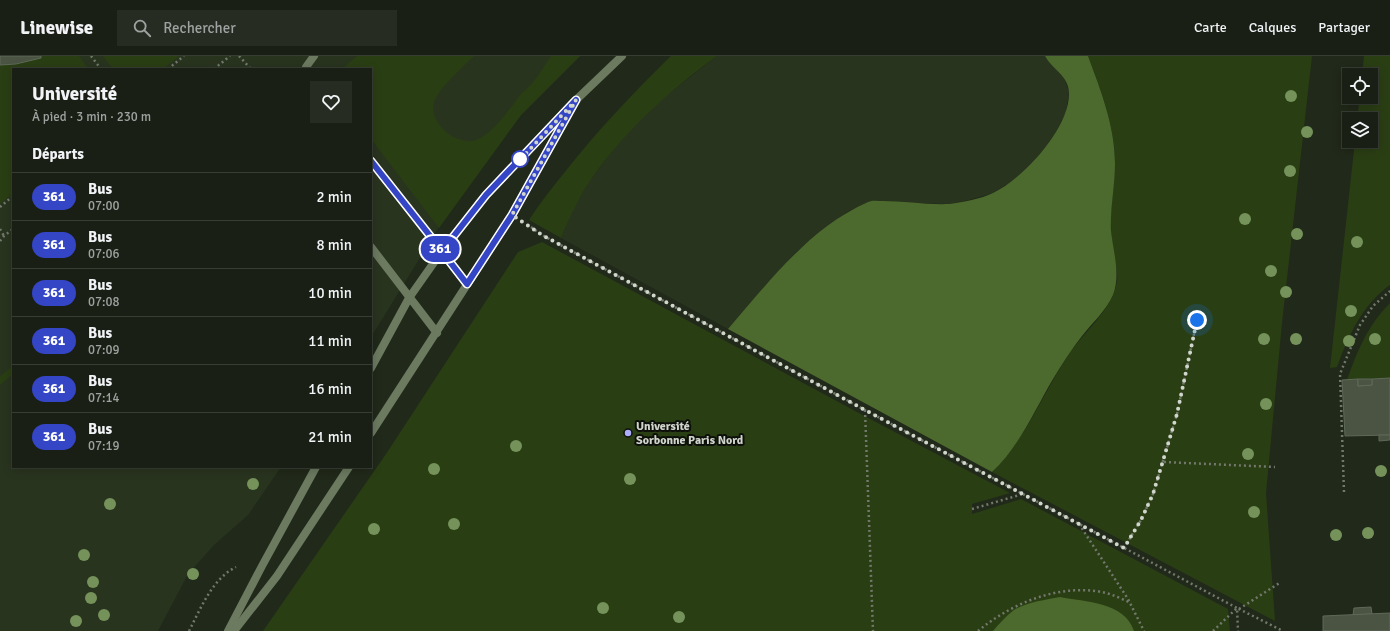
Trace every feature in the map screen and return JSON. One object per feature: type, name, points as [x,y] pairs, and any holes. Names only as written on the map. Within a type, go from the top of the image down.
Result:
[{"type":"street","points":[[306,68],[314,56]]},
{"type":"street","points":[[372,366],[410,298],[442,251],[486,195],[576,100],[622,56]]},
{"type":"street","points":[[372,431],[512,215],[576,100]]},
{"type":"street","points":[[372,162],[467,284]]},
{"type":"street","points":[[372,248],[437,333]]},
{"type":"street","points":[[228,631],[315,468]]},
{"type":"street","points":[[234,631],[277,576],[348,468]]},
{"type":"path","points":[[91,56],[100,68]]},
{"type":"path","points":[[169,68],[184,56]]},
{"type":"path","points":[[215,68],[230,56]]},
{"type":"path","points":[[239,56],[250,68]]},
{"type":"path","points":[[0,207],[12,197]]},
{"type":"path","points":[[512,215],[542,235],[865,410],[1283,631]]},
{"type":"path","points":[[0,229],[4,236]]},
{"type":"path","points":[[0,241],[12,230]]},
{"type":"path","points":[[1344,492],[1340,374],[1360,325],[1373,306],[1390,290]]},
{"type":"path","points":[[1124,548],[1141,520],[1153,494],[1164,462],[1177,414],[1197,320]]},
{"type":"path","points":[[865,410],[873,631]]},
{"type":"path","points":[[1164,462],[1276,468]]},
{"type":"path","points":[[972,509],[1023,493]]},
{"type":"path","points":[[1079,524],[1131,603],[1144,631]]},
{"type":"path","points":[[189,631],[214,587],[230,570],[241,564]]},
{"type":"path","points":[[1214,631],[1238,608],[1281,582]]},
{"type":"path","points":[[978,631],[1010,609],[1029,600],[1062,590],[1102,592],[1131,603]]},
{"type":"path","points":[[1238,608],[1238,631]]},
{"type":"shaded area","points":[[0,56],[580,56],[521,115],[444,219],[372,335],[372,68],[12,68],[12,468],[280,468],[248,515],[214,545],[188,574],[158,631],[0,631]]},
{"type":"shaded area","points":[[717,56],[1045,56],[1063,75],[1069,92],[1066,112],[1055,134],[1041,153],[1018,177],[993,193],[969,200],[949,204],[870,201],[847,212],[796,252],[728,329],[561,238],[572,211],[589,182],[633,126],[662,99]]},
{"type":"green space","points":[[41,56],[79,56],[87,68],[12,68],[12,194],[0,204],[0,65],[17,64],[41,58]]},
{"type":"green space","points":[[103,56],[179,56],[164,68],[112,68]]},
{"type":"green space","points":[[357,56],[474,56],[436,97],[433,107],[433,112],[439,125],[446,132],[456,138],[473,141],[483,137],[495,126],[521,94],[534,81],[551,56],[580,56],[521,115],[439,228],[372,140],[372,68],[343,68]]},
{"type":"green space","points":[[671,56],[717,56],[664,98],[617,145],[590,181],[574,209],[561,238],[529,220],[589,142],[629,98]]},
{"type":"green space","points":[[1045,56],[1088,56],[1110,122],[1113,136],[1115,164],[1111,230],[1116,263],[1115,287],[1113,295],[1107,306],[1070,352],[1053,379],[1019,440],[992,472],[728,329],[791,258],[827,226],[847,213],[873,201],[949,204],[972,200],[993,193],[1018,176],[1043,151],[1062,121],[1067,107],[1069,93],[1066,82]]},
{"type":"green space","points":[[1088,56],[1312,56],[1282,323],[1266,493],[1275,621],[992,472],[1015,446],[1068,356],[1110,302],[1117,281],[1111,228],[1115,164],[1113,136],[1102,95]]},
{"type":"green space","points":[[1364,56],[1390,56],[1390,285],[1380,293],[1364,311],[1346,344],[1337,367],[1330,368],[1354,148],[1378,148],[1378,112],[1358,112],[1359,104],[1378,104],[1378,68],[1363,68]]},
{"type":"green space","name":"Université Sorbonne Paris Nord","points":[[542,242],[1010,493],[972,504],[972,514],[1021,499],[1228,609],[1230,631],[263,631],[386,454],[518,252]]},
{"type":"green space","points":[[1390,303],[1390,378],[1347,380],[1369,329]]},
{"type":"green space","points":[[12,367],[12,375],[0,385],[0,376]]},
{"type":"green space","points":[[1060,597],[1092,602],[1113,609],[1122,614],[1129,621],[1134,631],[993,631],[1008,615],[1019,607]]},
{"type":"building","points":[[0,56],[41,56],[41,58],[16,64],[0,65]]},
{"type":"building","points":[[1390,378],[1390,435],[1345,436],[1342,380],[1358,379],[1358,386],[1372,385],[1372,379]]},
{"type":"building","points":[[1358,379],[1372,379],[1372,385],[1358,386]]},
{"type":"building","points":[[1379,435],[1390,435],[1390,440],[1379,441]]},
{"type":"building","points":[[1371,607],[1372,614],[1353,615],[1354,608]]},
{"type":"building","points":[[1390,613],[1390,631],[1323,631],[1323,616]]},
{"type":"bus line","name":"361","points":[[372,162],[442,251],[486,195],[576,100],[512,215],[467,284],[450,262]]},
{"type":"place","name":"Université Sorbonne Paris Nord","points":[[628,433]]},
{"type":"route","points":[[520,159],[516,164],[576,100],[512,215],[542,235],[1124,548],[1141,520],[1153,494],[1164,462],[1177,414],[1197,320]]}]
